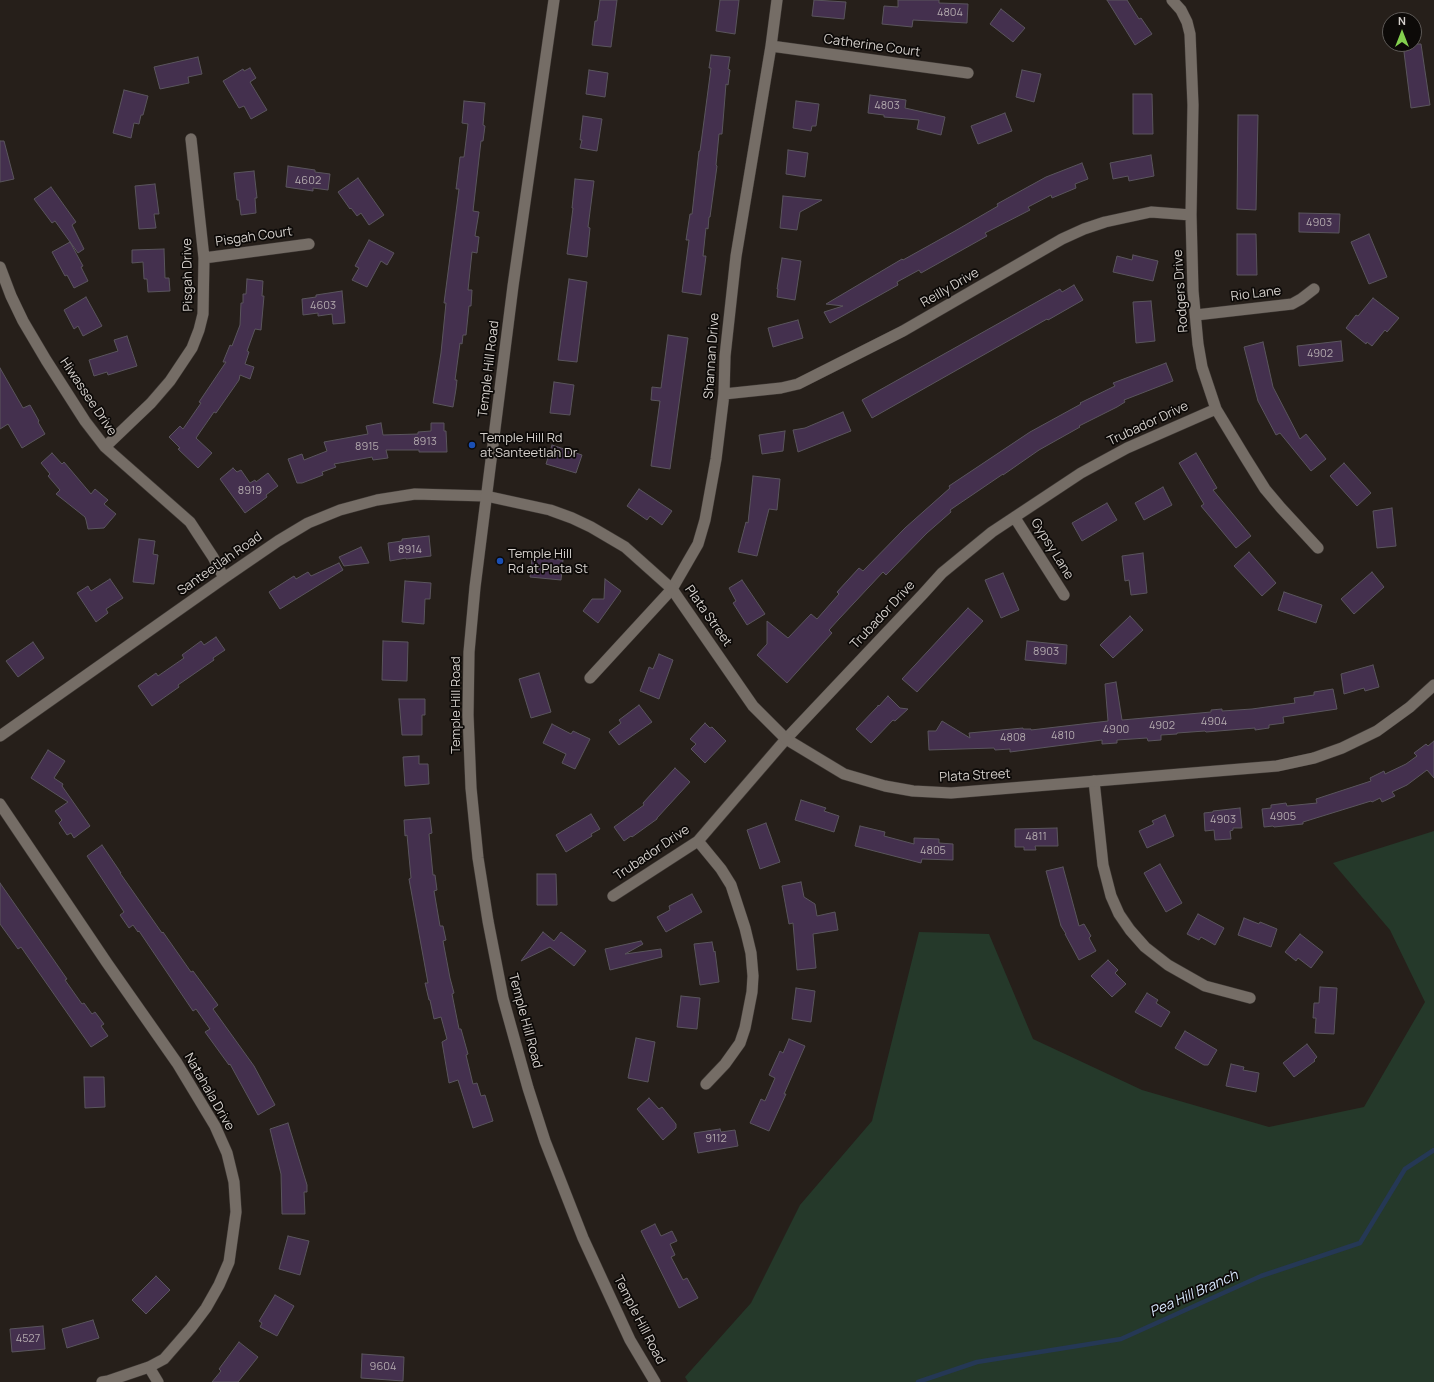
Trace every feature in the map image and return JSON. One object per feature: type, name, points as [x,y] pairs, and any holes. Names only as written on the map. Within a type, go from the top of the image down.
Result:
[{"type":"street","name":"Temple Hill Road","points":[[554,0],[514,278],[475,587],[469,652],[468,715],[472,788],[478,858],[502,998],[538,1118],[583,1238],[630,1340],[655,1382]]},
{"type":"street","name":"Shannan Drive","points":[[590,678],[672,588],[698,544],[705,520],[716,459],[724,394],[725,356],[736,256],[771,46],[777,0]]},
{"type":"street","name":"Rodgers Drive","points":[[1172,0],[1181,10],[1187,22],[1190,34],[1193,105],[1191,215],[1193,291],[1198,344],[1202,367],[1216,409],[1266,489],[1281,508],[1318,548]]},
{"type":"street","name":"Catherine Court","points":[[771,46],[968,74]]},
{"type":"street","name":"Pisgah Drive","points":[[105,447],[151,403],[170,381],[192,348],[203,314],[204,258],[191,139]]},
{"type":"street","name":"Reilly Drive","points":[[724,394],[781,388],[798,384],[903,331],[1062,239],[1084,229],[1122,218],[1151,212],[1191,215]]},
{"type":"street","name":"Pisgah Court","points":[[204,258],[309,244]]},
{"type":"street","name":"Hiwassee Drive","points":[[0,267],[10,296],[23,321],[65,389],[105,447],[190,522],[213,557],[224,578]]},
{"type":"street","name":"Rio Lane","points":[[1196,316],[1292,304],[1314,289]]},
{"type":"street","name":"Trubador Drive","points":[[613,896],[698,841],[786,739],[942,573],[992,532],[1081,473],[1127,448],[1216,409]]},
{"type":"street","name":"Santeetlah Road","points":[[0,736],[224,578],[278,541],[308,523],[340,510],[377,500],[416,494],[486,496]]},
{"type":"street","name":"Plata Street","points":[[486,496],[550,510],[572,518],[592,527],[625,547],[672,588],[753,706],[786,739],[844,774],[885,786],[913,791],[951,793],[1277,766],[1314,758],[1342,748],[1377,731],[1410,707],[1434,685]]},
{"type":"street","name":"Gypsy Lane","points":[[1015,518],[1064,595]]},
{"type":"street","points":[[1094,781],[1103,865],[1111,896],[1119,914],[1130,930],[1145,947],[1168,965],[1206,986],[1250,998]]},
{"type":"street","name":"Natahala Drive","points":[[0,804],[111,969],[177,1063],[215,1126],[227,1153],[234,1182],[236,1212],[228,1262],[219,1285],[206,1308],[164,1359],[149,1367],[102,1382]]},
{"type":"street","points":[[698,841],[731,885],[745,928],[751,954],[753,976],[752,992],[745,1028],[740,1043],[725,1064],[706,1084]]},
{"type":"street","points":[[149,1367],[158,1382]]},
{"type":"green space","points":[[1434,831],[1434,1382],[688,1382],[685,1377],[751,1303],[800,1205],[872,1121],[919,932],[989,934],[1033,1039],[1142,1090],[1269,1127],[1364,1107],[1425,1002],[1390,930],[1333,863]]},
{"type":"building","points":[[600,0],[617,0],[611,47],[592,45],[595,21],[597,21]]},
{"type":"building","points":[[720,0],[739,0],[735,34],[716,31]]},
{"type":"building","points":[[814,0],[846,2],[844,19],[812,16]]},
{"type":"building","points":[[898,0],[939,0],[939,3],[968,4],[967,23],[913,20],[912,27],[882,24],[884,6],[898,7]]},
{"type":"building","points":[[1107,0],[1127,0],[1139,19],[1141,18],[1152,34],[1135,45]]},
{"type":"building","points":[[1001,9],[1025,28],[1013,42],[990,24]]},
{"type":"building","points":[[1422,51],[1430,105],[1411,108],[1404,52],[1422,52]]},
{"type":"building","points":[[711,55],[730,57],[728,69],[730,70],[728,85],[726,84],[722,134],[719,134],[717,166],[710,217],[708,229],[706,228],[703,256],[706,256],[701,295],[682,292],[689,240],[686,240],[690,214],[692,214],[711,68],[709,68]]},
{"type":"building","points":[[198,57],[202,74],[188,77],[189,83],[160,89],[154,67]]},
{"type":"building","points":[[250,68],[256,78],[250,82],[267,110],[251,119],[244,106],[239,108],[223,81],[243,69],[244,71]]},
{"type":"building","points":[[589,70],[608,73],[605,97],[586,94]]},
{"type":"building","points":[[1022,70],[1041,74],[1034,102],[1016,97]]},
{"type":"building","points":[[124,90],[148,96],[139,124],[134,123],[131,138],[113,133]]},
{"type":"building","points":[[1133,94],[1152,94],[1153,134],[1133,134]]},
{"type":"building","points":[[870,95],[906,100],[905,108],[945,117],[941,135],[917,129],[919,120],[884,117],[884,115],[868,113]]},
{"type":"building","points":[[464,101],[485,103],[483,125],[485,126],[483,141],[481,141],[473,211],[479,212],[475,236],[479,237],[477,253],[472,252],[468,290],[472,290],[471,306],[469,306],[466,335],[463,335],[462,344],[460,343],[453,407],[433,403],[441,353],[446,303],[444,303],[459,189],[456,189],[460,157],[464,157],[468,124],[462,123]]},
{"type":"building","points":[[796,101],[819,104],[816,126],[812,126],[811,131],[793,128]]},
{"type":"building","points":[[1005,113],[1012,131],[978,144],[971,126]]},
{"type":"building","points":[[1238,115],[1258,115],[1256,210],[1237,209]]},
{"type":"building","points":[[583,116],[602,119],[597,151],[580,148],[582,140],[580,140]]},
{"type":"building","points":[[0,141],[4,141],[14,179],[0,182]]},
{"type":"building","points":[[788,150],[808,153],[805,177],[786,174]]},
{"type":"building","points":[[1151,155],[1154,176],[1129,181],[1128,176],[1113,179],[1110,163]]},
{"type":"building","points":[[1082,163],[1088,179],[1075,184],[1076,188],[1052,198],[1051,195],[1028,207],[1030,210],[985,233],[987,236],[921,273],[919,270],[897,282],[898,285],[830,323],[824,312],[843,306],[826,304],[902,259],[903,260],[955,231],[998,206],[997,204],[1046,177]]},
{"type":"building","points":[[288,166],[330,174],[328,190],[313,188],[313,191],[286,187]]},
{"type":"building","points":[[254,171],[257,198],[255,198],[256,213],[241,215],[239,200],[237,200],[234,173]]},
{"type":"building","points":[[358,178],[384,215],[369,225],[361,213],[357,216],[351,208],[350,209],[338,192]]},
{"type":"building","points":[[575,179],[594,181],[588,227],[590,228],[587,257],[567,254]]},
{"type":"building","points":[[155,184],[159,214],[154,214],[156,228],[139,229],[135,186]]},
{"type":"building","points":[[51,187],[76,222],[72,225],[84,249],[78,253],[55,221],[52,223],[34,199]]},
{"type":"building","points":[[783,196],[822,200],[800,212],[797,230],[780,228]]},
{"type":"building","points":[[1299,213],[1340,214],[1339,233],[1299,232]]},
{"type":"building","points":[[1237,234],[1256,234],[1257,275],[1237,275]]},
{"type":"building","points":[[1369,234],[1387,277],[1369,284],[1351,242]]},
{"type":"building","points":[[369,240],[394,253],[387,265],[381,261],[367,287],[352,280],[359,268],[355,266]]},
{"type":"building","points":[[70,242],[83,266],[81,267],[88,281],[74,288],[67,275],[65,276],[52,252]]},
{"type":"building","points":[[164,249],[165,278],[169,278],[170,291],[148,292],[147,279],[144,279],[143,262],[132,263],[132,250]]},
{"type":"building","points":[[1133,255],[1158,261],[1153,281],[1113,272],[1117,256],[1132,260]]},
{"type":"building","points":[[782,258],[801,261],[795,300],[777,297]]},
{"type":"building","points":[[247,279],[263,281],[262,296],[264,296],[261,330],[255,329],[247,351],[249,352],[245,364],[254,367],[250,379],[240,375],[239,380],[216,413],[214,412],[196,438],[212,453],[198,468],[178,449],[180,448],[169,437],[180,426],[183,429],[226,362],[223,362],[230,345],[232,346],[240,325],[241,303],[243,303],[243,294],[246,294]]},
{"type":"building","points":[[569,279],[587,282],[577,362],[558,360]]},
{"type":"building","points":[[1074,285],[1083,300],[872,418],[862,400],[1060,289],[1062,292]]},
{"type":"building","points":[[342,291],[345,323],[333,324],[332,314],[318,316],[318,313],[303,315],[302,299]]},
{"type":"building","points":[[86,297],[102,326],[83,336],[78,326],[74,329],[64,310]]},
{"type":"building","points":[[1373,298],[1399,318],[1387,332],[1385,330],[1372,346],[1367,342],[1366,344],[1346,328],[1356,315],[1358,316]]},
{"type":"building","points":[[1151,301],[1155,341],[1136,343],[1133,302]]},
{"type":"building","points":[[798,320],[803,338],[773,347],[768,328]]},
{"type":"building","points":[[668,335],[688,338],[670,469],[651,466],[660,401],[651,400],[652,387],[661,388]]},
{"type":"building","points":[[127,336],[137,366],[108,375],[107,372],[94,376],[89,360],[118,351],[114,340]]},
{"type":"building","points":[[1341,341],[1343,361],[1299,366],[1297,346]]},
{"type":"building","points":[[1263,342],[1273,387],[1300,439],[1306,434],[1326,459],[1311,471],[1280,433],[1276,435],[1258,401],[1244,347]]},
{"type":"building","points":[[1166,363],[1173,381],[1124,400],[1125,402],[1117,407],[1079,426],[1080,427],[1039,450],[950,510],[951,512],[927,533],[886,575],[883,572],[829,630],[832,633],[787,683],[757,655],[767,644],[767,621],[788,638],[811,614],[817,619],[839,594],[837,592],[859,568],[863,571],[905,528],[950,488],[949,486],[1030,432],[1081,404],[1080,403],[1115,386],[1113,383]]},
{"type":"building","points":[[0,368],[23,408],[30,405],[45,434],[22,448],[8,424],[0,429]]},
{"type":"building","points":[[554,382],[574,385],[570,415],[550,413]]},
{"type":"building","points":[[843,412],[851,431],[798,452],[793,430],[805,428]]},
{"type":"building","points":[[381,423],[383,435],[418,434],[418,432],[431,431],[431,423],[444,423],[447,452],[386,450],[388,458],[373,460],[372,457],[334,464],[336,467],[322,472],[323,475],[302,483],[297,483],[288,459],[302,454],[304,460],[327,451],[324,442],[368,434],[366,426]]},
{"type":"building","points":[[785,431],[783,451],[762,454],[759,435]]},
{"type":"building","points":[[552,445],[582,455],[576,473],[546,464]]},
{"type":"building","points":[[52,453],[62,464],[64,462],[91,494],[95,489],[108,500],[104,504],[116,514],[104,528],[88,529],[85,517],[56,494],[60,490],[48,476],[50,474],[41,463]]},
{"type":"building","points":[[1196,453],[1217,488],[1213,490],[1251,536],[1236,548],[1201,506],[1204,504],[1179,463]]},
{"type":"building","points":[[1344,463],[1371,493],[1357,506],[1330,476]]},
{"type":"building","points":[[233,468],[237,472],[241,470],[250,483],[255,480],[256,482],[268,473],[278,486],[266,495],[267,497],[245,513],[220,479]]},
{"type":"building","points":[[753,476],[780,479],[777,510],[769,509],[757,556],[738,552],[746,522],[748,523]]},
{"type":"building","points":[[1163,487],[1172,505],[1144,520],[1135,503]]},
{"type":"building","points":[[639,489],[672,511],[662,525],[650,516],[647,520],[627,506]]},
{"type":"building","points":[[1107,503],[1117,520],[1082,541],[1072,523]]},
{"type":"building","points":[[1392,508],[1396,546],[1377,548],[1373,511]]},
{"type":"building","points":[[429,536],[431,556],[390,561],[388,543],[402,541],[402,539]]},
{"type":"building","points":[[139,539],[155,541],[153,554],[158,555],[154,584],[133,582]]},
{"type":"building","points":[[361,547],[369,563],[344,566],[339,557]]},
{"type":"building","points":[[1249,552],[1276,583],[1262,596],[1234,566]]},
{"type":"building","points":[[1143,553],[1147,593],[1131,595],[1129,580],[1125,581],[1122,556]]},
{"type":"building","points":[[532,558],[563,560],[561,580],[530,577]]},
{"type":"building","points":[[339,563],[343,570],[280,609],[269,592],[294,576],[296,579],[308,572],[311,576]]},
{"type":"building","points":[[1372,572],[1384,587],[1354,614],[1341,599]]},
{"type":"building","points":[[1003,573],[1019,610],[1001,618],[985,580]]},
{"type":"building","points":[[110,579],[123,598],[106,609],[108,613],[96,622],[77,593],[88,586],[91,591]]},
{"type":"building","points":[[605,579],[621,591],[598,623],[583,611],[592,599],[604,599]]},
{"type":"building","points":[[742,580],[765,614],[747,625],[733,603],[736,601],[729,588]]},
{"type":"building","points":[[405,581],[431,583],[430,599],[425,599],[424,624],[402,622]]},
{"type":"building","points":[[1284,592],[1322,605],[1316,623],[1278,610]]},
{"type":"building","points":[[968,608],[983,621],[917,692],[902,679]]},
{"type":"building","points":[[1130,616],[1143,630],[1113,658],[1100,645]]},
{"type":"building","points":[[216,637],[225,650],[213,658],[214,660],[178,685],[179,687],[152,706],[138,686],[156,673],[158,676],[184,658],[182,655],[201,641],[204,645]]},
{"type":"building","points":[[383,641],[408,642],[407,681],[382,680]]},
{"type":"building","points":[[1027,641],[1067,645],[1066,664],[1025,660]]},
{"type":"building","points":[[33,642],[44,658],[18,677],[6,661]]},
{"type":"building","points":[[659,654],[673,660],[659,699],[640,691],[649,667],[653,669]]},
{"type":"building","points":[[1373,665],[1379,687],[1365,691],[1364,688],[1344,694],[1341,674]]},
{"type":"building","points":[[539,673],[551,712],[531,718],[519,679]]},
{"type":"building","points":[[1116,682],[1122,720],[1211,712],[1211,710],[1222,709],[1222,711],[1252,709],[1295,703],[1294,698],[1314,695],[1314,692],[1333,689],[1337,709],[1283,717],[1284,723],[1269,725],[1269,728],[1255,730],[1255,728],[1177,733],[1161,735],[1161,740],[1148,741],[1147,738],[1117,740],[1117,743],[1102,744],[1102,740],[1010,752],[1010,749],[995,750],[994,748],[929,750],[928,731],[936,731],[942,721],[970,738],[969,733],[1023,728],[1031,730],[1108,721],[1105,684]]},
{"type":"building","points":[[888,696],[900,708],[908,709],[895,721],[893,720],[871,743],[856,729]]},
{"type":"building","points":[[399,699],[425,699],[425,715],[422,715],[422,735],[402,735]]},
{"type":"building","points":[[639,705],[652,722],[619,745],[609,732],[621,723],[619,720]]},
{"type":"building","points":[[705,723],[710,728],[712,727],[726,741],[705,763],[691,749],[696,744],[690,739]]},
{"type":"building","points":[[552,724],[571,734],[573,731],[590,739],[575,769],[562,763],[566,754],[543,743]]},
{"type":"building","points":[[1434,741],[1434,778],[1427,770],[1407,785],[1392,792],[1395,796],[1382,802],[1380,798],[1372,802],[1371,801],[1303,822],[1303,824],[1264,827],[1262,809],[1271,808],[1271,805],[1286,803],[1287,806],[1317,803],[1316,799],[1371,781],[1370,778],[1384,771],[1385,774],[1406,764],[1417,756],[1414,753],[1426,744],[1428,746]]},
{"type":"building","points":[[48,750],[65,761],[54,778],[63,784],[62,786],[90,826],[74,838],[71,833],[67,835],[59,823],[62,820],[55,811],[68,802],[31,778]]},
{"type":"building","points":[[419,756],[419,764],[428,764],[429,784],[405,786],[403,757]]},
{"type":"building","points":[[675,768],[690,782],[657,819],[624,841],[614,827],[644,805],[643,803]]},
{"type":"building","points":[[801,800],[826,808],[824,811],[839,816],[834,832],[795,820]]},
{"type":"building","points":[[1240,808],[1242,828],[1233,828],[1233,830],[1230,831],[1231,839],[1215,840],[1214,830],[1205,831],[1204,813]]},
{"type":"building","points":[[591,814],[600,829],[591,834],[592,836],[566,852],[556,835]]},
{"type":"building","points":[[1165,815],[1174,836],[1147,848],[1139,831],[1154,824],[1152,821]]},
{"type":"building","points":[[430,818],[432,833],[429,834],[433,875],[435,875],[437,890],[434,891],[440,926],[443,926],[446,940],[443,941],[454,993],[452,994],[459,1029],[461,1029],[468,1054],[466,1055],[473,1084],[477,1083],[481,1096],[485,1095],[493,1121],[473,1128],[458,1080],[449,1083],[442,1042],[447,1039],[441,1017],[434,1019],[429,1000],[425,983],[428,983],[409,879],[411,878],[404,820]]},
{"type":"building","points":[[766,823],[780,862],[760,869],[747,830]]},
{"type":"building","points":[[860,826],[885,832],[884,836],[914,844],[914,838],[939,839],[939,843],[953,844],[953,860],[922,859],[921,863],[855,846]]},
{"type":"building","points":[[1057,828],[1058,846],[1035,846],[1036,850],[1024,850],[1024,847],[1015,847],[1015,829]]},
{"type":"building","points":[[102,845],[162,933],[163,932],[191,972],[193,971],[218,1005],[213,1009],[254,1066],[275,1105],[258,1115],[230,1064],[229,1065],[205,1032],[210,1029],[196,1009],[193,1011],[139,931],[138,932],[133,925],[129,928],[120,915],[124,912],[87,856]]},
{"type":"building","points":[[1160,864],[1182,903],[1166,912],[1144,873]]},
{"type":"building","points":[[1063,867],[1079,926],[1084,924],[1091,936],[1089,938],[1096,951],[1079,960],[1061,926],[1046,871]]},
{"type":"building","points":[[537,874],[556,874],[557,905],[537,905]]},
{"type":"building","points":[[801,882],[804,897],[815,904],[817,916],[835,912],[838,930],[813,934],[816,968],[797,970],[793,923],[789,924],[782,886]]},
{"type":"building","points":[[0,883],[67,979],[65,980],[82,1004],[84,1003],[92,1014],[95,1012],[104,1024],[101,1026],[108,1036],[91,1047],[21,947],[18,949],[0,924]]},
{"type":"building","points":[[692,894],[702,912],[666,932],[657,917],[670,910],[669,906]]},
{"type":"building","points":[[1198,914],[1224,928],[1215,945],[1201,937],[1199,940],[1187,934]]},
{"type":"building","points":[[1244,918],[1259,924],[1260,922],[1277,929],[1271,947],[1238,935]]},
{"type":"building","points":[[543,932],[554,941],[561,932],[586,951],[574,966],[550,947],[521,961]]},
{"type":"building","points":[[1300,934],[1323,952],[1311,968],[1298,958],[1296,961],[1285,952]]},
{"type":"building","points":[[641,941],[643,944],[625,954],[661,949],[662,957],[610,970],[605,949]]},
{"type":"building","points":[[712,942],[714,952],[715,951],[719,982],[700,985],[694,944]]},
{"type":"building","points":[[1108,960],[1118,970],[1115,973],[1126,984],[1112,997],[1091,976]]},
{"type":"building","points":[[1320,987],[1337,988],[1334,1034],[1315,1033],[1316,1018],[1313,1018],[1314,1003],[1319,1003]]},
{"type":"building","points":[[796,988],[815,991],[811,1022],[792,1019]]},
{"type":"building","points":[[1147,993],[1158,1000],[1156,1003],[1170,1012],[1161,1027],[1135,1012]]},
{"type":"building","points":[[681,996],[700,998],[697,1029],[677,1027]]},
{"type":"building","points":[[1185,1031],[1217,1050],[1208,1065],[1204,1065],[1175,1048]]},
{"type":"building","points":[[636,1038],[655,1042],[648,1082],[628,1078]]},
{"type":"building","points":[[789,1039],[805,1046],[784,1094],[786,1094],[769,1131],[750,1123],[761,1099],[765,1101],[775,1078],[769,1075],[780,1051],[783,1053]]},
{"type":"building","points":[[1307,1044],[1317,1057],[1314,1060],[1315,1061],[1294,1077],[1283,1063]]},
{"type":"building","points":[[1231,1064],[1244,1067],[1243,1070],[1259,1073],[1256,1092],[1226,1086]]},
{"type":"building","points":[[84,1077],[104,1077],[105,1107],[85,1108]]},
{"type":"building","points":[[649,1098],[659,1109],[662,1107],[676,1124],[676,1128],[663,1140],[637,1109]]},
{"type":"building","points":[[288,1123],[307,1185],[307,1192],[304,1192],[305,1214],[282,1214],[281,1174],[270,1129]]},
{"type":"building","points":[[720,1129],[721,1132],[735,1130],[738,1146],[698,1153],[694,1133]]},
{"type":"building","points":[[655,1224],[661,1236],[672,1231],[677,1241],[670,1244],[675,1255],[671,1257],[683,1280],[687,1278],[698,1298],[679,1308],[641,1231]]},
{"type":"building","points":[[288,1236],[309,1241],[300,1275],[279,1269]]},
{"type":"building","points":[[156,1276],[170,1290],[146,1314],[132,1300]]},
{"type":"building","points":[[275,1295],[294,1306],[277,1336],[260,1327],[262,1323],[259,1321]]},
{"type":"building","points":[[93,1320],[99,1338],[67,1348],[62,1329]]},
{"type":"building","points":[[43,1326],[45,1349],[12,1352],[10,1329]]},
{"type":"building","points":[[239,1342],[258,1357],[238,1382],[212,1382],[221,1371],[219,1369]]},
{"type":"building","points":[[362,1354],[404,1357],[403,1381],[361,1378]]},
{"type":"waterway","name":"Pea Hill Branch","points":[[918,1382],[977,1362],[1121,1339],[1261,1276],[1360,1243],[1405,1169],[1434,1150]]},
{"type":"place","name":"Temple Hill Rd at Santeetlah Dr","points":[[472,445]]},
{"type":"place","name":"Temple Hill Rd at Plata St","points":[[500,561]]}]
